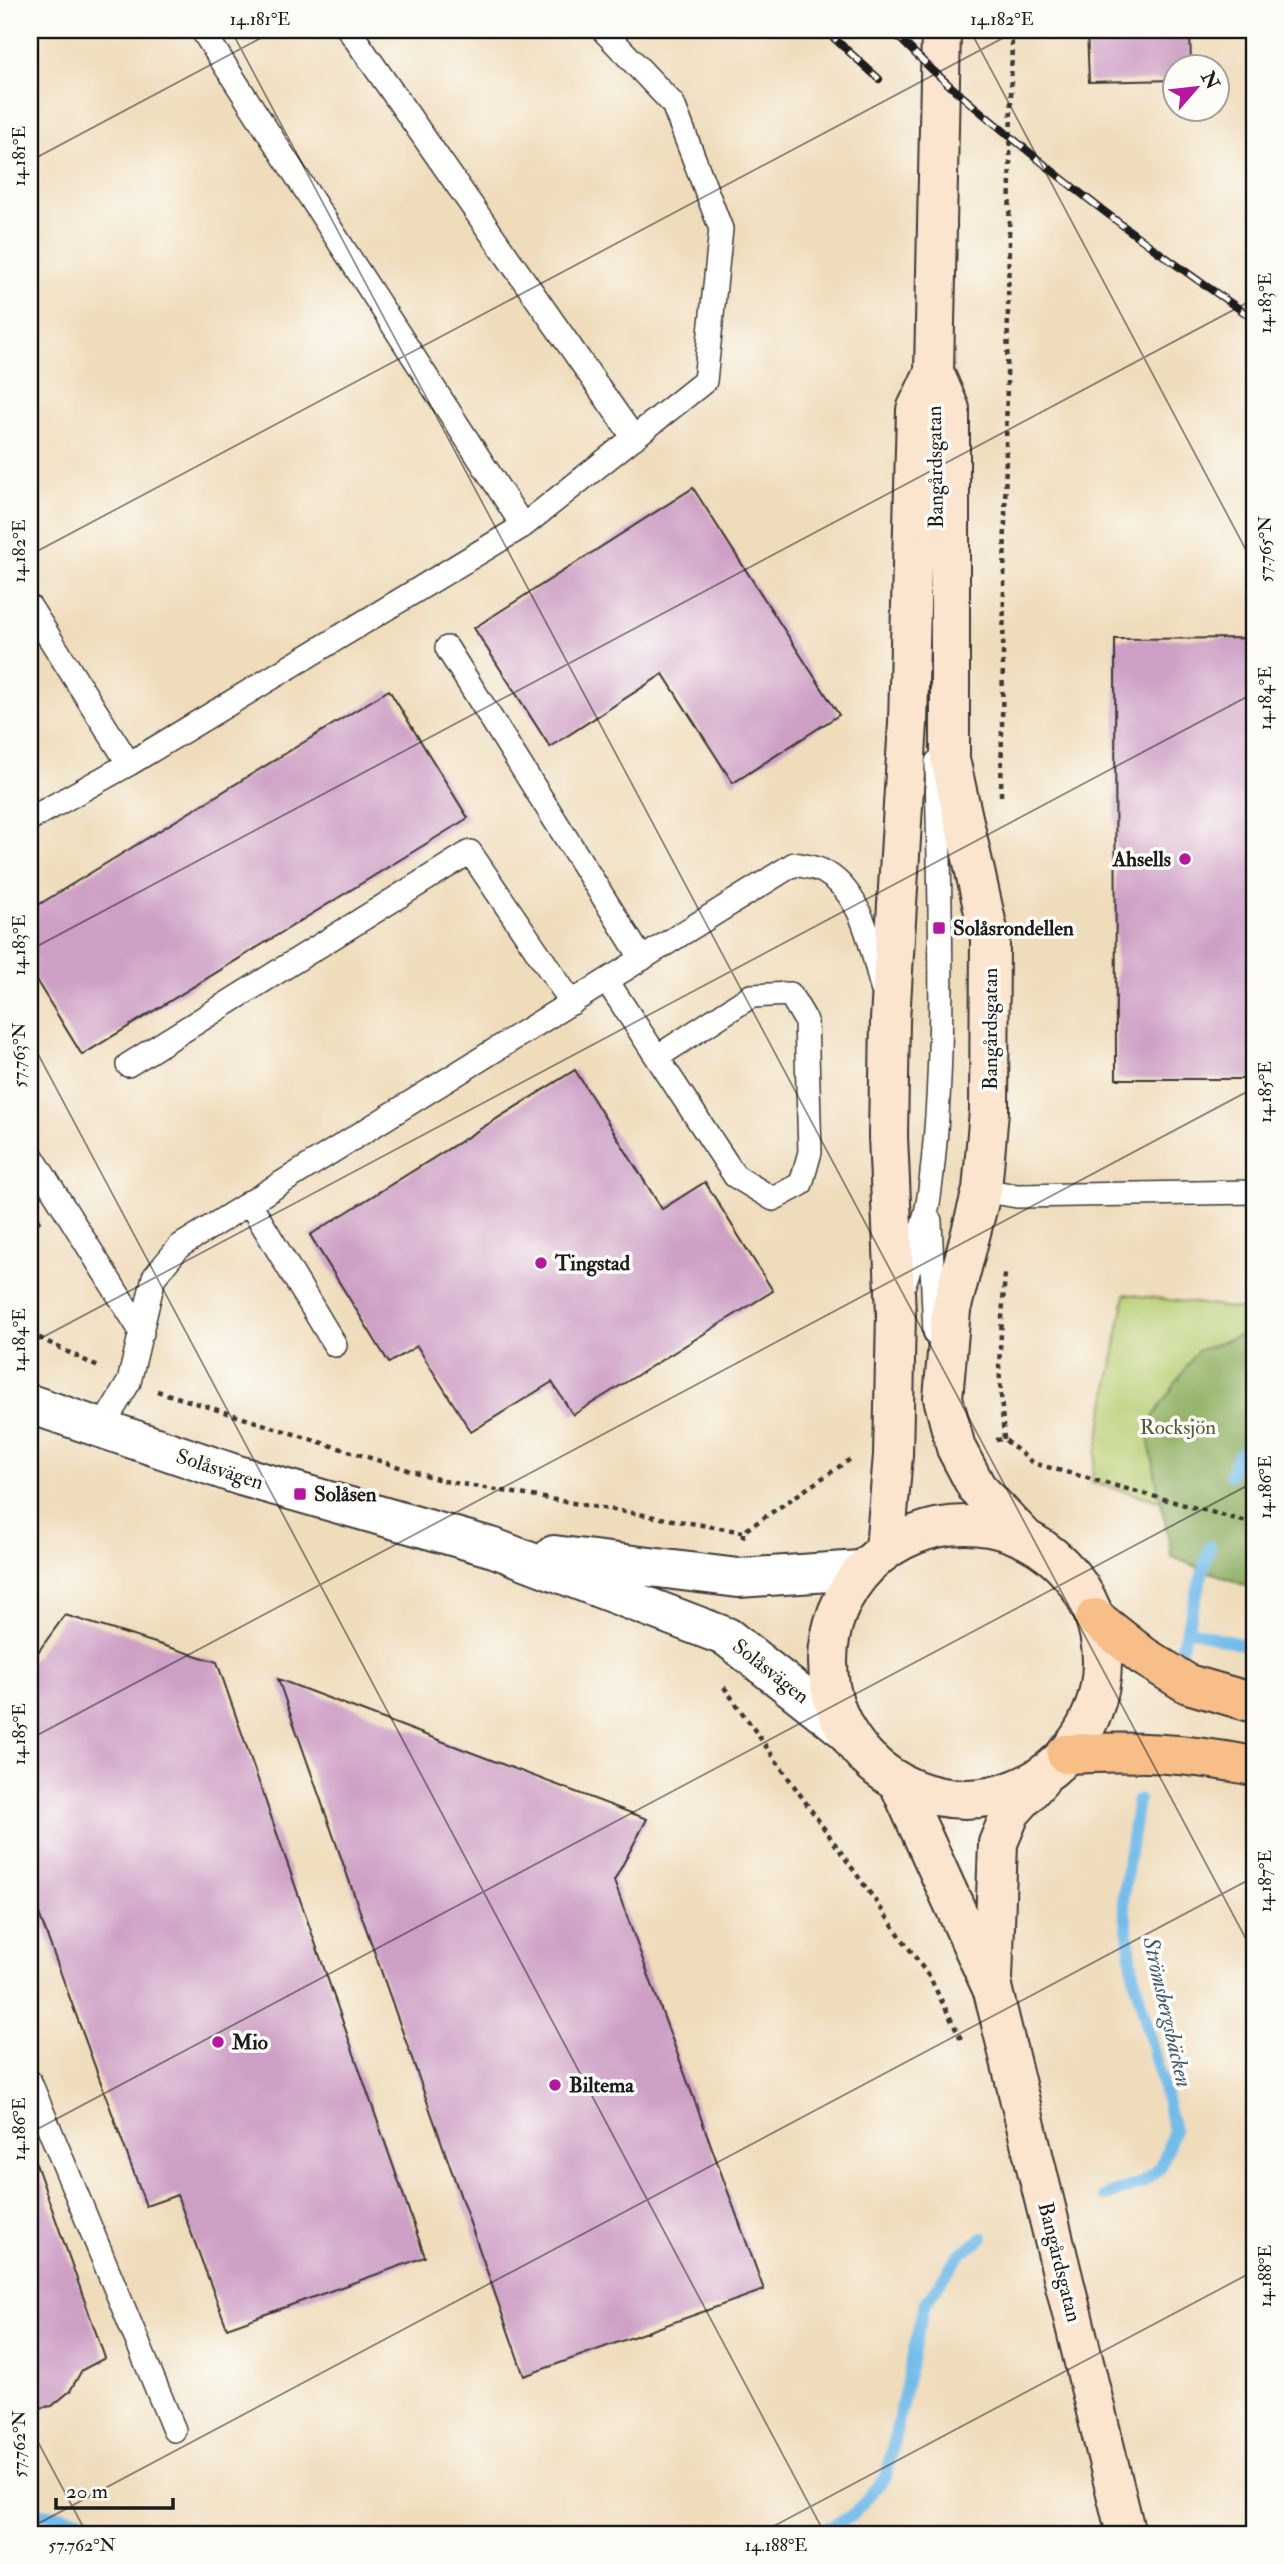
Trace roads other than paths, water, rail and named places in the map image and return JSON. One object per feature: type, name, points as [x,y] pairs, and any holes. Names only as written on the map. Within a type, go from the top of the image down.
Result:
[{"type":"highway","points":[[1095,1618],[1143,1656],[1188,1684],[1254,1703]]},
{"type":"highway","points":[[1057,1763],[1133,1750],[1198,1755],[1254,1766]]},
{"type":"main road","name":"Bangårdsgatan","points":[[873,1560],[893,1455],[896,1314],[888,1136],[890,1020],[908,723],[916,410],[934,372],[941,30]]},
{"type":"main road","name":"Bangårdsgatan","points":[[934,372],[950,409],[950,759],[990,939],[989,1111],[982,1190],[951,1310],[943,1398],[956,1448],[977,1488],[1024,1537]]},
{"type":"main road","points":[[953,1524],[990,1526],[1024,1537],[1055,1558],[1071,1576],[1095,1618],[1102,1654],[1099,1690],[1087,1724],[1057,1763],[1021,1787],[991,1797],[927,1794],[898,1782],[877,1768],[845,1730],[830,1690],[828,1647],[838,1606],[873,1560],[917,1532],[953,1524]]},
{"type":"main road","name":"Bangårdsgatan","points":[[993,1990],[998,1843],[1011,1812],[1057,1763]]},
{"type":"main road","name":"Bangårdsgatan","points":[[898,1782],[993,1990],[1125,2530]]},
{"type":"street","name":"Solåsvägen","points":[[30,1404],[253,1480],[494,1548],[727,1637],[845,1730]]},
{"type":"street","name":"Solåsvägen","points":[[494,1548],[738,1578],[873,1560]]},
{"type":"lane","points":[[202,30],[523,526]]},
{"type":"lane","points":[[349,30],[634,438]]},
{"type":"lane","points":[[30,820],[130,764],[523,526],[705,381],[721,229],[673,104],[603,30]]},
{"type":"lane","name":"Bangårdsgatan","points":[[896,1314],[929,1200],[939,991],[934,372]]},
{"type":"lane","points":[[30,607],[130,764]]},
{"type":"lane","points":[[447,648],[642,959]]},
{"type":"lane","points":[[128,1065],[470,852],[572,1003]]},
{"type":"lane","points":[[101,1429],[129,1382],[153,1277],[180,1246],[794,864],[824,871],[846,888],[855,902],[876,965],[890,1020]]},
{"type":"lane","points":[[607,981],[657,1057],[735,1175],[773,1199],[801,1184],[810,1152],[806,1021],[790,994],[751,996],[657,1057]]},
{"type":"lane","points":[[30,1153],[142,1332]]},
{"type":"lane","points":[[982,1190],[1017,1196],[1254,1192]]},
{"type":"lane","points":[[929,1200],[936,1375],[943,1398]]},
{"type":"lane","points":[[249,1202],[335,1345]]},
{"type":"lane","points":[[30,2082],[174,2430]]},
{"type":"waterway","name":"Strömsbergsbäcken","points":[[1230,1475],[1238,1455],[1254,1443]]},
{"type":"waterway","name":"Strömsbergsbäcken","points":[[1181,1649],[1210,1546]]},
{"type":"waterway","points":[[1187,1629],[1235,1643],[1254,1645]]},
{"type":"waterway","name":"Strömsbergsbäcken","points":[[1104,2196],[1142,2183],[1161,2167],[1174,2130],[1133,1972],[1123,1897],[1138,1800]]},
{"type":"waterway","name":"Strömsbergsbäcken","points":[[815,2534],[852,2516],[886,2476],[924,2305],[960,2254],[983,2238]]},
{"type":"waterway","name":"Strömsbergsbäcken","points":[[30,2511],[168,2534]]},
{"type":"railway","points":[[825,30],[879,79]]},
{"type":"railway","points":[[892,30],[955,90],[1051,170],[1136,236],[1254,319]]},
{"type":"place","name":"Ahsells","points":[[1185,859]]},
{"type":"place","name":"Solåsrondellen","points":[[939,928]]},
{"type":"place","name":"Tingstad","points":[[541,1263]]},
{"type":"place","name":"Solåsen","points":[[300,1494]]},
{"type":"place","name":"Mio","points":[[218,2042]]},
{"type":"place","name":"Biltema","points":[[555,2085]]},
{"type":"park label","name":"Rocksjön","points":[[1178,1427]]}]
